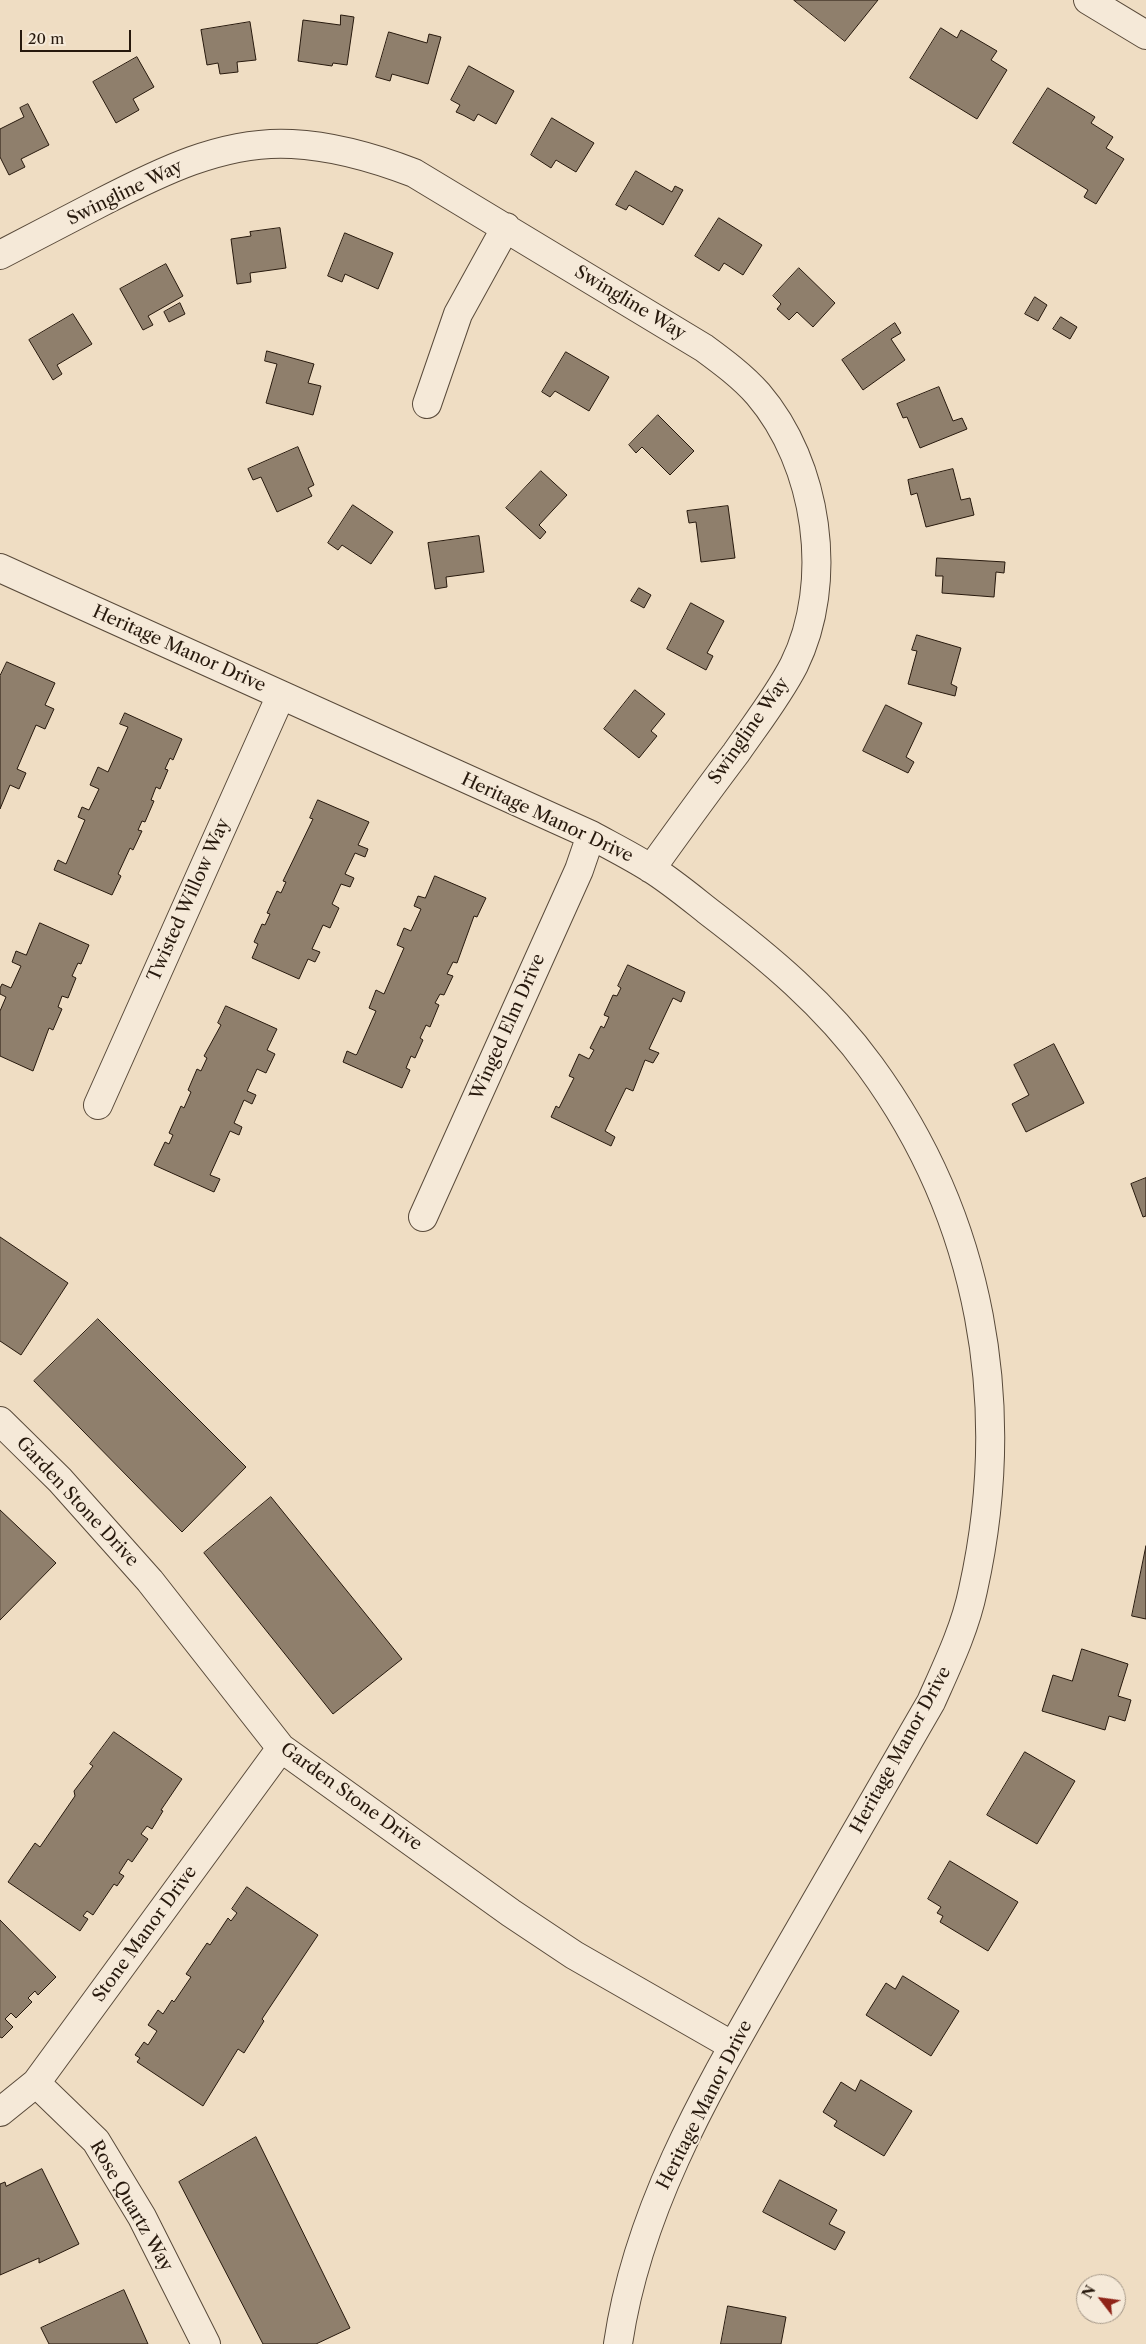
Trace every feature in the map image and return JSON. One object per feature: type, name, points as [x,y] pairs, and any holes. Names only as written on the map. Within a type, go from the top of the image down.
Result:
[{"type":"street","points":[[1088,0],[1146,35]]},
{"type":"street","name":"Swingline Way","points":[[0,255],[157,174],[192,161],[258,145],[292,144],[372,156],[414,173],[506,227],[704,348],[736,373],[758,395],[778,422],[792,449],[814,516],[817,547],[816,586],[807,628],[795,664],[773,700],[651,869]]},
{"type":"street","points":[[426,404],[458,314],[506,227]]},
{"type":"street","name":"Heritage Manor Drive","points":[[0,568],[591,835],[651,869],[764,954],[832,1021],[869,1064],[897,1106],[932,1171],[956,1229],[974,1289],[987,1359],[990,1418],[990,1477],[973,1592],[954,1650],[931,1702],[733,2046],[678,2148],[654,2204],[636,2258],[622,2314],[618,2344]]},
{"type":"street","name":"Twisted Willow Way","points":[[98,1105],[281,695]]},
{"type":"street","name":"Winged Elm Drive","points":[[423,1217],[579,870],[591,835]]},
{"type":"street","name":"Garden Stone Drive","points":[[0,1422],[60,1480],[150,1582],[281,1748],[574,1955],[733,2046]]},
{"type":"street","name":"Stone Manor Drive","points":[[0,2112],[36,2084],[281,1748]]},
{"type":"street","name":"Rose Quartz Way","points":[[36,2084],[96,2141],[142,2217],[206,2344]]},
{"type":"building","points":[[794,0],[878,0],[845,41]]},
{"type":"building","points":[[341,15],[354,17],[347,65],[333,63],[332,66],[298,61],[303,20],[340,25]]},
{"type":"building","points":[[250,22],[256,60],[237,62],[238,72],[220,74],[218,63],[207,65],[201,30]]},
{"type":"building","points":[[941,28],[957,38],[961,30],[997,51],[991,60],[1007,70],[977,119],[910,78]]},
{"type":"building","points":[[389,32],[427,43],[429,34],[441,37],[428,84],[392,74],[390,81],[376,77]]},
{"type":"building","points":[[137,57],[154,87],[133,99],[139,110],[116,123],[93,82]]},
{"type":"building","points":[[469,66],[514,91],[496,124],[478,114],[474,121],[456,112],[460,105],[451,100]]},
{"type":"building","points":[[1048,88],[1095,117],[1091,123],[1113,137],[1106,148],[1124,159],[1096,204],[1084,197],[1088,190],[1013,143]]},
{"type":"building","points":[[28,104],[49,145],[21,159],[25,167],[9,175],[0,157],[0,129],[24,117],[20,108]]},
{"type":"building","points":[[552,118],[594,143],[576,172],[556,160],[551,168],[531,155]]},
{"type":"building","points":[[636,171],[672,192],[675,186],[683,190],[663,225],[629,205],[626,210],[616,205]]},
{"type":"building","points":[[719,218],[762,245],[743,275],[724,263],[719,271],[695,256]]},
{"type":"building","points":[[280,228],[286,268],[250,273],[251,282],[237,284],[231,239],[251,236],[250,232]]},
{"type":"building","points":[[345,233],[393,253],[378,289],[345,274],[342,282],[328,276]]},
{"type":"building","points":[[166,264],[183,296],[148,316],[153,325],[143,330],[120,289]]},
{"type":"building","points":[[799,268],[835,303],[813,327],[797,312],[789,320],[777,309],[781,304],[773,296]]},
{"type":"building","points":[[1035,297],[1047,305],[1038,321],[1025,314]]},
{"type":"building","points":[[180,303],[185,314],[169,322],[164,312]]},
{"type":"building","points":[[73,314],[92,344],[57,365],[62,374],[53,380],[29,340]]},
{"type":"building","points":[[1061,317],[1077,327],[1070,339],[1053,329]]},
{"type":"building","points":[[895,323],[901,333],[891,339],[905,360],[863,390],[842,360]]},
{"type":"building","points":[[267,351],[314,364],[308,383],[321,386],[313,415],[266,403],[277,364],[265,361]]},
{"type":"building","points":[[566,352],[609,377],[589,411],[555,391],[550,397],[542,392]]},
{"type":"building","points":[[939,387],[953,421],[962,418],[967,429],[920,448],[907,417],[903,418],[897,404]]},
{"type":"building","points":[[658,415],[694,451],[670,475],[642,447],[636,453],[629,445]]},
{"type":"building","points":[[298,447],[314,485],[308,488],[312,496],[277,512],[261,477],[253,480],[248,469]]},
{"type":"building","points":[[953,469],[961,500],[970,498],[974,515],[926,527],[917,493],[911,495],[908,480]]},
{"type":"building","points":[[541,471],[567,495],[539,525],[546,532],[540,539],[506,508]]},
{"type":"building","points":[[353,505],[393,532],[371,564],[342,545],[338,550],[328,543]]},
{"type":"building","points":[[728,506],[735,558],[701,562],[696,522],[689,523],[687,511]]},
{"type":"building","points":[[479,536],[484,572],[446,577],[447,587],[435,589],[428,543]]},
{"type":"building","points":[[937,558],[1005,562],[1004,573],[996,572],[994,597],[942,593],[943,576],[936,576]]},
{"type":"building","points":[[639,588],[651,595],[644,608],[631,601]]},
{"type":"building","points":[[691,603],[724,621],[707,653],[713,656],[706,670],[667,649]]},
{"type":"building","points":[[917,635],[961,648],[951,684],[957,687],[955,696],[908,684],[917,651],[912,650]]},
{"type":"building","points":[[7,662],[55,683],[45,705],[54,709],[45,729],[36,725],[17,769],[26,773],[19,789],[10,785],[0,809],[0,676]]},
{"type":"building","points":[[635,690],[665,714],[651,731],[657,736],[639,758],[604,729]]},
{"type":"building","points":[[886,705],[922,723],[906,757],[914,762],[908,773],[863,751]]},
{"type":"building","points":[[125,713],[182,739],[173,760],[170,758],[165,769],[168,770],[160,789],[156,787],[151,800],[154,801],[145,822],[142,821],[138,830],[142,831],[133,850],[130,848],[118,874],[121,876],[112,895],[54,870],[58,860],[66,864],[85,820],[78,817],[82,807],[89,810],[99,789],[90,785],[98,767],[108,772],[128,727],[120,724]]},
{"type":"building","points":[[318,800],[369,822],[358,845],[368,849],[365,857],[355,853],[345,874],[354,878],[350,887],[341,884],[332,904],[339,908],[330,928],[323,925],[312,949],[320,952],[315,962],[308,959],[299,979],[252,958],[258,944],[254,942],[262,924],[265,925],[270,914],[267,913],[277,891],[281,893],[286,882],[283,881],[313,819],[310,818]]},
{"type":"building","points":[[435,876],[486,898],[477,917],[474,916],[457,963],[453,962],[447,974],[453,976],[444,995],[440,994],[435,1003],[439,1005],[430,1027],[426,1025],[420,1038],[423,1040],[415,1058],[411,1056],[406,1068],[410,1070],[402,1088],[343,1062],[347,1051],[357,1054],[376,1011],[369,1008],[376,990],[384,994],[404,948],[397,945],[404,928],[411,931],[421,909],[414,906],[418,896],[425,898]]},
{"type":"building","points":[[40,923],[89,945],[81,964],[78,963],[72,976],[76,978],[68,998],[62,996],[58,1007],[62,1009],[53,1030],[49,1028],[33,1071],[0,1056],[0,1011],[6,997],[0,994],[0,988],[2,984],[11,988],[21,966],[12,962],[16,951],[26,955]]},
{"type":"building","points":[[628,965],[685,992],[681,1002],[673,998],[649,1049],[659,1053],[653,1063],[645,1060],[633,1091],[626,1088],[605,1131],[615,1137],[611,1146],[551,1117],[556,1106],[559,1108],[574,1078],[569,1076],[579,1054],[589,1059],[594,1050],[590,1048],[601,1026],[604,1028],[609,1017],[604,1015],[613,995],[617,996],[621,988],[618,986]]},
{"type":"building","points":[[226,1006],[277,1029],[267,1050],[275,1054],[266,1073],[257,1069],[247,1091],[256,1095],[252,1104],[244,1100],[234,1123],[242,1127],[239,1135],[230,1131],[210,1175],[220,1179],[214,1192],[154,1165],[165,1142],[169,1144],[173,1135],[169,1133],[181,1106],[184,1108],[191,1092],[188,1090],[197,1069],[201,1071],[207,1058],[204,1056],[221,1025],[218,1023]]},
{"type":"building","points":[[1054,1044],[1084,1103],[1026,1132],[1012,1104],[1029,1095],[1014,1065]]},
{"type":"building","points":[[1146,1178],[1146,1216],[1143,1217],[1131,1184]]},
{"type":"building","points":[[0,1237],[68,1283],[21,1355],[0,1341]]},
{"type":"building","points":[[98,1319],[246,1467],[182,1532],[34,1381]]},
{"type":"building","points":[[271,1497],[402,1659],[333,1714],[204,1553]]},
{"type":"building","points":[[0,1510],[56,1563],[0,1620]]},
{"type":"building","points":[[1146,1546],[1146,1619],[1132,1616]]},
{"type":"building","points":[[1082,1649],[1128,1664],[1118,1696],[1131,1700],[1125,1721],[1109,1716],[1105,1730],[1042,1711],[1053,1675],[1072,1681]]},
{"type":"building","points":[[114,1732],[182,1779],[161,1810],[163,1811],[152,1829],[147,1826],[141,1834],[148,1839],[132,1862],[128,1859],[119,1873],[124,1876],[117,1886],[114,1884],[93,1915],[87,1911],[83,1916],[88,1919],[80,1931],[8,1882],[35,1843],[40,1847],[75,1796],[74,1791],[93,1766],[90,1764]]},
{"type":"building","points":[[1025,1752],[1075,1781],[1037,1844],[987,1815]]},
{"type":"building","points":[[950,1861],[1018,1902],[988,1951],[940,1922],[943,1916],[937,1913],[941,1907],[928,1899]]},
{"type":"building","points":[[247,1887],[318,1935],[262,2019],[264,2021],[244,2053],[238,2049],[203,2106],[137,2062],[140,2058],[135,2055],[144,2042],[148,2045],[157,2031],[148,2025],[158,2010],[163,2014],[172,2000],[174,2002],[191,1977],[186,1974],[207,1943],[210,1945],[228,1918],[231,1921],[237,1913],[232,1909]]},
{"type":"building","points":[[0,1920],[56,1977],[38,1995],[35,1991],[28,1998],[32,2002],[16,2018],[11,2013],[5,2019],[13,2027],[2,2038],[0,2037]]},
{"type":"building","points":[[903,1976],[959,2011],[931,2056],[866,2015],[886,1983],[895,1989]]},
{"type":"building","points":[[861,2080],[912,2111],[884,2156],[834,2126],[837,2121],[823,2112],[841,2082],[855,2091]]},
{"type":"building","points":[[256,2137],[350,2328],[316,2344],[263,2344],[179,2182]]},
{"type":"building","points":[[42,2169],[79,2244],[39,2263],[39,2258],[0,2275],[0,2184],[5,2182],[6,2186]]},
{"type":"building","points":[[780,2180],[837,2210],[829,2224],[845,2232],[835,2250],[763,2212]]},
{"type":"building","points":[[124,2290],[148,2344],[49,2344],[41,2328]]},
{"type":"building","points":[[728,2306],[786,2317],[781,2344],[721,2344]]}]
